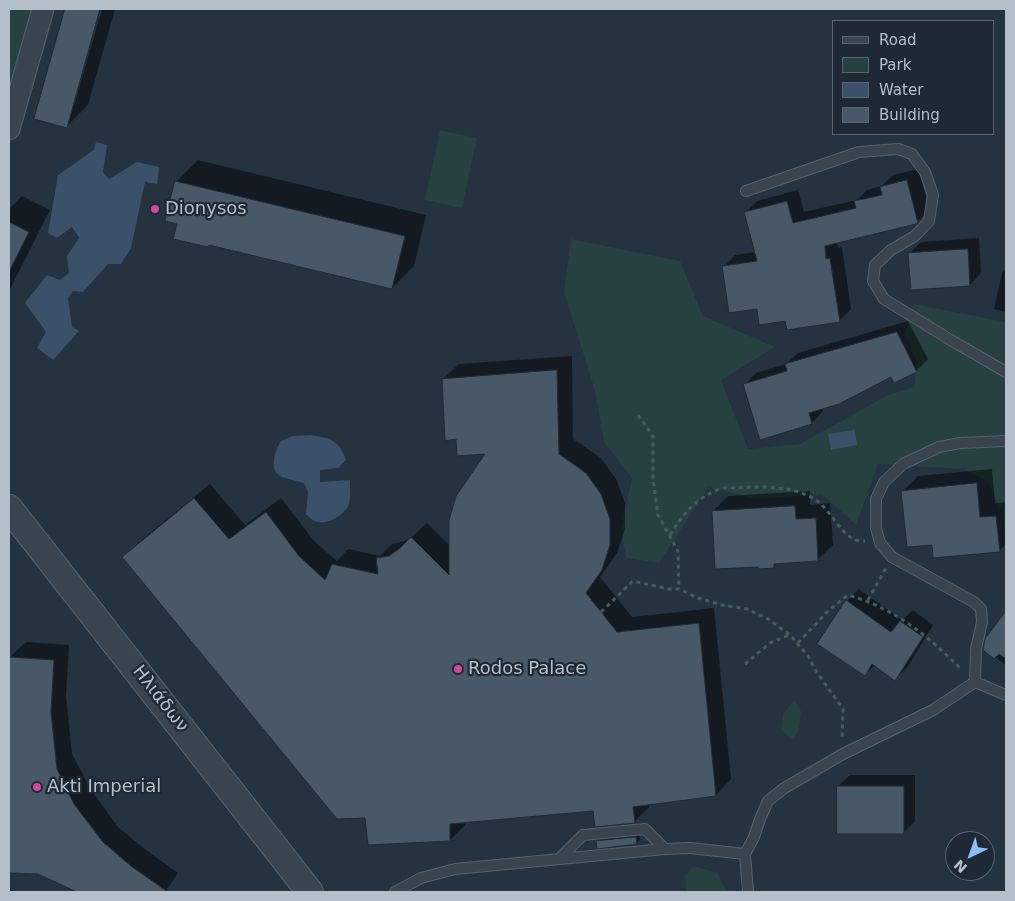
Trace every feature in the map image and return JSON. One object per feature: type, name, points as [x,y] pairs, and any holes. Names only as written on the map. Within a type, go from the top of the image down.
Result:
[{"type":"street","points":[[9,130],[43,9]]},
{"type":"street","name":"Ηλιάδων","points":[[9,508],[310,892]]},
{"type":"lane","points":[[746,191],[859,152],[898,150],[912,154],[925,172],[933,195],[929,221],[915,236],[891,250],[876,265],[873,281],[884,299],[1006,372]]},
{"type":"lane","points":[[975,682],[976,649],[982,622],[981,609],[974,602],[892,557],[880,543],[876,528],[876,499],[884,482],[903,464],[939,447],[960,443],[1006,441]]},
{"type":"lane","points":[[975,682],[1006,695]]},
{"type":"lane","points":[[748,892],[745,854],[768,802],[783,789],[841,755],[934,710],[975,682]]},
{"type":"lane","points":[[560,858],[583,835],[645,829],[665,849]]},
{"type":"lane","points":[[399,890],[421,878],[456,869],[560,858],[690,848],[745,854]]},
{"type":"path","points":[[638,416],[653,436],[653,479],[658,516],[678,551],[679,589]]},
{"type":"path","points":[[670,535],[678,520],[692,505],[720,489],[759,486],[791,490],[808,495],[820,503],[837,524],[854,539],[880,543]]},
{"type":"path","points":[[868,600],[892,557]]},
{"type":"path","points":[[601,612],[633,581],[669,589],[679,589],[698,598],[722,605],[747,609],[768,619],[798,643],[843,709],[841,755]]},
{"type":"path","points":[[798,643],[828,611],[848,595],[868,600],[900,617],[928,637],[975,682]]},
{"type":"path","points":[[745,664],[770,643],[790,635]]},
{"type":"green space","points":[[9,9],[33,9],[9,112]]},
{"type":"green space","points":[[440,130],[477,138],[462,208],[425,200]]},
{"type":"green space","points":[[571,239],[680,261],[703,316],[775,347],[721,380],[748,449],[800,444],[886,396],[914,387],[917,362],[905,334],[913,304],[1006,322],[1006,541],[1002,512],[987,481],[964,469],[878,464],[856,525],[822,494],[757,499],[708,487],[659,563],[626,558],[621,528],[632,478],[604,442],[595,391],[564,292]]},
{"type":"green space","points":[[794,700],[801,711],[799,729],[793,740],[781,730],[783,714]]},
{"type":"green space","points":[[693,866],[718,873],[726,892],[686,892],[685,875]]},
{"type":"water","points":[[96,142],[107,145],[103,172],[109,179],[137,162],[159,167],[157,184],[145,182],[131,248],[121,264],[108,264],[83,292],[73,291],[68,298],[72,327],[79,331],[53,360],[37,348],[46,332],[25,303],[47,275],[60,280],[69,273],[67,256],[79,238],[72,227],[57,238],[48,233],[58,175],[94,150]]},
{"type":"water","points":[[855,430],[857,445],[831,450],[828,434]]},
{"type":"water","points":[[311,435],[333,441],[340,448],[346,460],[338,468],[320,470],[320,482],[350,480],[350,498],[347,508],[337,517],[323,522],[314,521],[306,514],[308,492],[304,483],[279,475],[274,467],[274,456],[281,441],[293,436]]},
{"type":"building","points":[[65,9],[100,9],[67,128],[34,119]]},
{"type":"building","points":[[907,180],[918,223],[825,246],[826,259],[830,258],[840,322],[787,330],[785,321],[759,325],[757,309],[729,313],[722,266],[757,261],[744,212],[787,201],[793,223],[856,208],[854,201],[882,195],[880,187]]},
{"type":"building","points":[[175,181],[405,236],[392,289],[209,245],[208,247],[173,239],[177,224],[165,221]]},
{"type":"building","points":[[9,222],[29,232],[9,272]]},
{"type":"building","points":[[968,249],[970,286],[911,290],[908,253]]},
{"type":"building","points":[[897,332],[917,372],[894,383],[891,377],[839,404],[809,413],[812,424],[760,440],[743,384],[787,371],[785,364]]},
{"type":"building","name":"Rodos Palace","points":[[557,370],[559,454],[586,473],[601,494],[610,519],[610,545],[602,570],[586,593],[617,632],[699,623],[716,796],[633,807],[635,823],[595,827],[593,811],[450,824],[450,841],[368,845],[365,818],[337,819],[122,557],[194,498],[229,539],[266,512],[299,556],[325,580],[332,564],[378,574],[376,558],[389,556],[411,537],[449,575],[449,520],[456,496],[485,454],[457,456],[456,439],[445,441],[442,379]]},
{"type":"building","points":[[977,483],[980,517],[996,516],[1000,552],[933,558],[932,545],[907,547],[901,491]]},
{"type":"building","points":[[795,506],[796,519],[816,518],[818,561],[774,564],[774,568],[715,569],[712,511]]},
{"type":"building","points":[[846,600],[891,632],[900,621],[923,637],[895,681],[872,664],[865,676],[817,644]]},
{"type":"building","points":[[1006,611],[1006,659],[999,654],[994,659],[983,650],[985,639]]},
{"type":"building","name":"Akti Imperial","points":[[9,657],[54,660],[51,712],[57,769],[74,804],[103,842],[131,866],[168,892],[77,892],[38,874],[9,873]]},
{"type":"building","points":[[837,786],[904,786],[904,834],[837,834]]},
{"type":"building","points":[[636,837],[637,844],[597,849],[596,841]]},
{"type":"place","name":"Dionysos","points":[[155,209]]},
{"type":"place","name":"Rodos Palace","points":[[458,669]]},
{"type":"place","name":"Akti Imperial","points":[[37,787]]}]
